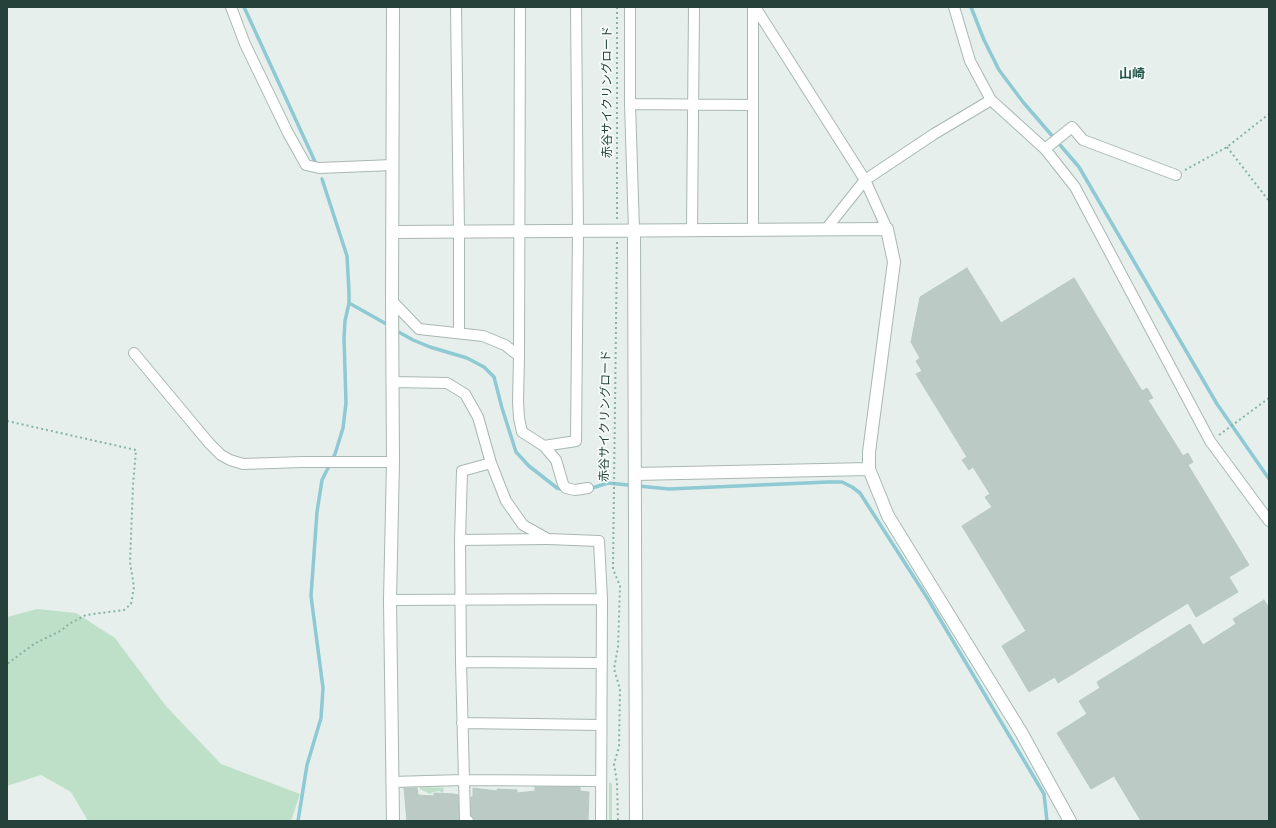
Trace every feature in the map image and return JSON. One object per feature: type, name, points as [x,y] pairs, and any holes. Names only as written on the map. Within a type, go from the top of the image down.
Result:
[{"type":"street","points":[[231,7],[244,44],[288,133],[306,165],[319,168],[393,165]]},
{"type":"street","points":[[393,7],[393,462],[390,600],[393,821]]},
{"type":"street","points":[[456,7],[459,333]]},
{"type":"street","points":[[520,7],[519,418],[522,432],[544,446],[556,460],[563,484],[566,488],[575,490],[588,488]]},
{"type":"street","points":[[544,446],[576,441],[578,231],[576,7]]},
{"type":"street","points":[[630,7],[630,104],[634,230],[636,821]]},
{"type":"street","points":[[692,230],[694,7]]},
{"type":"street","points":[[753,230],[754,7]]},
{"type":"street","points":[[754,7],[866,180],[887,229],[894,262],[869,452],[869,469],[888,516],[1022,732],[1070,821]]},
{"type":"street","points":[[954,7],[970,61],[991,100],[1045,149],[1075,187],[1210,441],[1269,521]]},
{"type":"street","points":[[826,229],[866,180],[934,134],[991,100]]},
{"type":"street","points":[[630,104],[753,105]]},
{"type":"street","points":[[1045,149],[1072,127],[1082,140],[1176,175]]},
{"type":"street","points":[[392,232],[887,229]]},
{"type":"street","points":[[392,301],[419,329],[483,336],[505,345],[519,356]]},
{"type":"street","points":[[134,354],[209,443],[220,455],[230,460],[243,464],[393,462]]},
{"type":"street","points":[[392,382],[447,383],[465,394],[478,417],[491,463],[506,501],[522,525],[548,539]]},
{"type":"street","points":[[468,821],[465,819],[462,723],[462,601],[460,540],[462,471],[491,463]]},
{"type":"street","points":[[635,474],[869,469]]},
{"type":"street","points":[[460,540],[548,539],[599,541],[602,599],[601,821]]},
{"type":"street","points":[[390,600],[462,601],[602,599]]},
{"type":"street","points":[[461,662],[602,662]]},
{"type":"street","points":[[462,723],[601,725]]},
{"type":"street","points":[[392,782],[463,780],[601,782]]},
{"type":"path","name":"赤谷サイクリングロード","points":[[616,7],[617,230],[613,569],[620,586],[618,647],[614,669],[620,689],[619,747],[614,764],[617,782],[618,821]]},
{"type":"path","points":[[1176,175],[1227,147],[1269,114]]},
{"type":"path","points":[[1227,147],[1269,201]]},
{"type":"path","points":[[1210,441],[1269,398]]},
{"type":"path","points":[[7,421],[136,450],[130,562],[134,587],[131,604],[124,610],[86,615],[34,644],[7,664]]},
{"type":"green space","points":[[37,609],[76,613],[115,638],[166,706],[221,764],[300,794],[291,821],[88,821],[71,792],[41,775],[7,786],[7,617]]},
{"type":"green space","points":[[609,782],[612,784],[612,821],[609,821]]},
{"type":"green space","points":[[420,787],[455,788],[444,788],[443,793],[439,791],[430,794],[420,789]]},
{"type":"building","points":[[967,268],[1001,323],[1074,278],[1142,391],[1147,388],[1153,398],[1148,400],[1183,456],[1188,453],[1193,462],[1188,465],[1249,565],[1229,577],[1238,592],[1196,617],[1188,603],[1058,683],[1055,677],[1029,692],[1002,646],[1026,631],[962,526],[992,507],[985,497],[990,494],[973,467],[969,470],[962,460],[967,457],[916,374],[922,371],[916,361],[920,358],[911,342],[920,297]]},
{"type":"building","points":[[1264,600],[1269,608],[1269,821],[1141,821],[1114,776],[1091,789],[1057,733],[1087,714],[1079,701],[1100,688],[1097,682],[1190,624],[1203,645],[1236,624],[1233,619]]},
{"type":"building","points":[[535,787],[580,787],[580,791],[589,792],[588,821],[474,821],[471,815],[471,797],[473,797],[473,788],[497,791],[497,789],[517,790],[517,793],[535,791]]},
{"type":"building","points":[[404,788],[417,788],[418,795],[434,796],[434,793],[458,795],[459,821],[407,821]]},
{"type":"waterway","points":[[244,7],[317,166]]},
{"type":"waterway","points":[[971,7],[984,40],[999,70],[1023,102],[1079,167],[1217,404],[1269,479]]},
{"type":"waterway","points":[[298,821],[307,765],[321,718],[323,688],[311,596],[317,512],[322,480],[335,454],[343,428],[346,403],[344,338],[345,321],[349,303],[347,256],[322,179]]},
{"type":"waterway","points":[[349,303],[390,326]]},
{"type":"waterway","points":[[395,330],[413,340],[430,347],[467,358],[484,367],[494,377],[516,452],[529,466],[557,488],[564,490]]},
{"type":"waterway","points":[[589,489],[608,483],[669,489],[828,482],[842,482],[852,487],[860,493],[928,599],[1044,794],[1047,821]]},
{"type":"district","name":"山崎","points":[[1132,75]]}]
